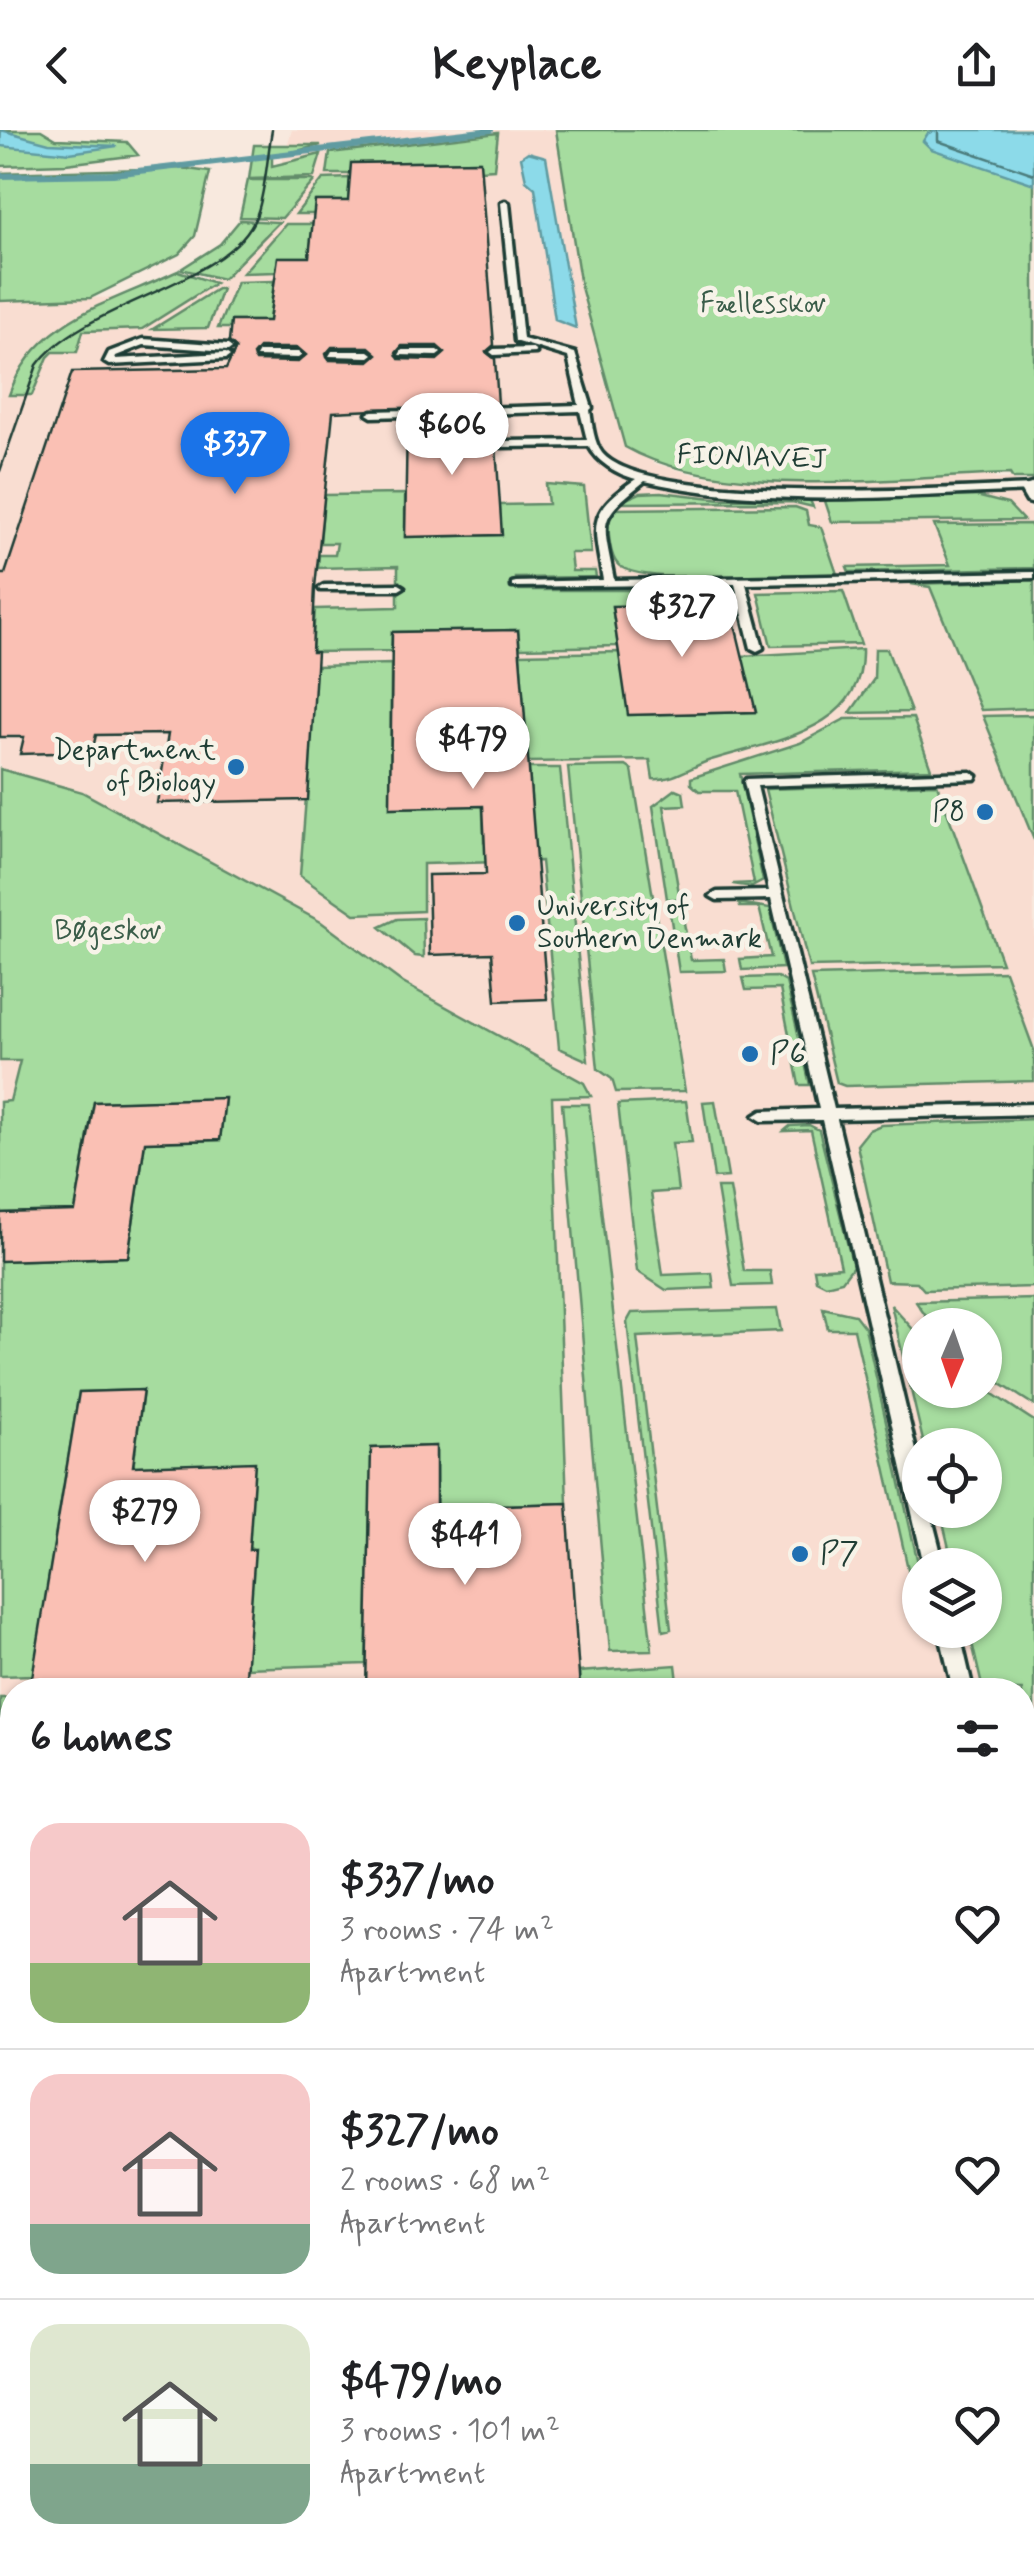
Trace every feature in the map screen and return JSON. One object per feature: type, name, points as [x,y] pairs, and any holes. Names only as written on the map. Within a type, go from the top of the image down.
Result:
[{"type":"lane","points":[[502,444],[594,443],[572,355],[519,341],[505,203]]},
{"type":"lane","points":[[143,342],[227,352],[109,362],[112,354],[143,342]]},
{"type":"lane","points":[[525,344],[494,348],[562,351]]},
{"type":"lane","points":[[402,349],[436,349]]},
{"type":"lane","points":[[332,350],[369,350]]},
{"type":"lane","points":[[260,351],[298,351]]},
{"type":"lane","points":[[372,414],[586,408]]},
{"type":"lane","name":"FIONIAVEJ","points":[[594,443],[611,467],[641,480],[718,492],[1032,491]]},
{"type":"lane","points":[[609,583],[599,515],[605,504],[641,480]]},
{"type":"lane","points":[[516,585],[1034,575]]},
{"type":"lane","points":[[740,580],[757,648]]},
{"type":"lane","points":[[324,588],[399,587]]},
{"type":"lane","points":[[902,1431],[750,782],[972,776]]},
{"type":"lane","points":[[717,896],[776,895]]},
{"type":"lane","points":[[762,1116],[1034,1109]]},
{"type":"lane","points":[[953,1648],[960,1678]]},
{"type":"shaded area","name":"University of Southern Denmark","points":[[292,130],[556,130],[581,287],[604,380],[653,463],[700,476],[769,481],[993,475],[996,479],[1013,479],[1034,520],[1034,1678],[0,1678],[0,301],[182,295],[258,236]]},
{"type":"green space","points":[[0,130],[41,130],[56,139],[127,142],[138,155],[66,164],[0,166]]},
{"type":"green space","name":"Fællesskov","points":[[556,130],[1034,130],[1034,479],[1013,479],[1010,474],[759,481],[665,464],[625,447],[581,287]]},
{"type":"green space","points":[[498,133],[494,169],[480,170],[479,161],[352,163],[350,174],[327,174],[330,153]]},
{"type":"green space","points":[[254,145],[321,145],[272,157],[272,166],[321,154],[314,177],[249,179]]},
{"type":"green space","points":[[180,168],[210,172],[195,236],[179,254],[90,298],[0,301],[0,173]]},
{"type":"green space","points":[[350,178],[348,201],[316,201],[314,214],[296,214],[323,179]]},
{"type":"green space","points":[[248,180],[314,181],[282,218],[240,217]]},
{"type":"green space","points":[[240,220],[279,222],[223,279],[181,269],[220,244]]},
{"type":"green space","points":[[286,224],[313,224],[309,257],[278,257],[276,272],[243,273]]},
{"type":"green space","points":[[178,271],[215,283],[142,329],[83,331],[77,352],[53,352],[48,357],[32,395],[9,395],[21,369],[56,331],[102,304]]},
{"type":"green space","points":[[274,281],[269,321],[232,321],[231,328],[218,328],[237,282]]},
{"type":"green space","points":[[222,289],[208,328],[153,329]]},
{"type":"green space","points":[[546,484],[584,487],[591,553],[570,553],[572,571],[595,571],[596,577],[515,578],[516,590],[629,590],[632,606],[612,607],[618,646],[520,648],[518,630],[392,632],[391,651],[312,652],[315,609],[398,607],[398,566],[318,568],[319,555],[335,555],[337,543],[320,543],[324,495],[405,494],[405,537],[501,535],[500,505],[548,504]]},
{"type":"green space","points":[[640,493],[721,499],[809,498],[813,507],[792,502],[617,503]]},
{"type":"green space","points":[[976,496],[1008,504],[1023,520],[832,522],[824,498]]},
{"type":"green space","points":[[795,507],[806,511],[809,525],[821,527],[837,574],[662,576],[621,567],[611,548],[612,509]]},
{"type":"green space","points":[[1030,524],[1034,531],[1034,568],[849,572],[847,567],[950,565],[934,525]]},
{"type":"green space","points":[[1034,580],[1034,708],[981,710],[930,587],[911,584]]},
{"type":"green space","points":[[843,591],[861,644],[771,646],[758,593]]},
{"type":"green space","points":[[862,649],[859,677],[848,698],[831,715],[786,738],[660,779],[653,779],[650,760],[528,762],[520,654],[619,652],[629,715],[755,712],[742,656]]},
{"type":"green space","points":[[875,649],[887,649],[911,712],[850,713],[874,679]]},
{"type":"green space","points":[[391,664],[390,808],[437,807],[482,785],[484,842],[534,842],[529,768],[560,768],[588,1061],[559,1048],[541,861],[423,864],[423,911],[355,914],[300,876],[316,666]]},
{"type":"green space","points":[[1034,715],[1034,840],[983,716]]},
{"type":"green space","points":[[913,718],[931,769],[740,774],[763,881],[752,887],[733,884],[754,883],[735,791],[699,791],[691,784],[691,778],[800,743],[845,719]]},
{"type":"green space","points":[[626,766],[632,770],[685,1091],[616,1092],[612,1079],[598,1069],[568,767]]},
{"type":"green space","name":"Bøgeskov","points":[[0,769],[82,792],[321,922],[403,983],[584,1083],[591,1096],[552,1097],[567,1503],[493,1505],[438,1628],[436,1446],[372,1448],[366,1664],[246,1668],[254,1549],[130,1491],[143,1390],[79,1392],[33,1675],[0,1676],[0,1261],[128,1257],[145,1142],[220,1140],[225,1099],[94,1102],[75,1211],[0,1213],[0,1102],[10,1101],[20,1061],[0,1061]]},
{"type":"green space","points":[[937,784],[1002,963],[809,967],[765,789]]},
{"type":"green space","points":[[676,789],[683,792],[685,805],[664,806],[680,899],[667,899],[653,806]]},
{"type":"green space","points":[[739,903],[770,908],[783,968],[742,970],[740,959],[771,957],[759,907],[740,907]]},
{"type":"green space","points":[[669,907],[681,907],[691,960],[724,959],[726,971],[679,972]]},
{"type":"green space","points":[[423,918],[424,957],[415,956],[380,927],[397,919]]},
{"type":"green space","points":[[1005,971],[1034,1050],[1034,1081],[845,1086],[837,1083],[811,976]]},
{"type":"green space","points":[[777,977],[786,982],[810,1085],[799,1085],[780,989],[746,990],[743,978]]},
{"type":"green space","points":[[686,1101],[692,1142],[672,1143],[678,1191],[651,1193],[663,1275],[712,1273],[714,1288],[666,1290],[637,1271],[618,1104]]},
{"type":"green space","points":[[715,1101],[728,1177],[714,1178],[703,1102]]},
{"type":"green space","points":[[562,1104],[589,1104],[652,1650],[610,1651]]},
{"type":"green space","points":[[1034,1119],[1034,1287],[924,1290],[917,1282],[887,1281],[857,1145],[869,1130],[881,1125]]},
{"type":"green space","points":[[809,1125],[819,1130],[853,1266],[842,1281],[826,1285],[816,1280],[814,1269],[841,1267],[811,1130],[784,1131],[790,1126]]},
{"type":"green space","points":[[717,1188],[730,1188],[744,1271],[770,1271],[772,1285],[733,1286]]},
{"type":"green space","points":[[1034,1299],[1034,1405],[1002,1385],[1002,1308],[920,1308],[916,1302]]},
{"type":"green space","points":[[891,1305],[902,1317],[902,1352]]},
{"type":"green space","points":[[823,1308],[855,1315],[865,1328],[902,1492],[902,1528],[910,1528],[915,1548],[903,1548],[854,1329],[828,1329]]},
{"type":"green space","points":[[777,1309],[781,1331],[637,1337],[671,1629],[663,1631],[627,1322],[632,1313]]},
{"type":"green space","points":[[1002,1400],[1034,1421],[1034,1678],[980,1678],[973,1648],[1002,1648],[1002,1548],[949,1548],[944,1528],[1002,1528],[1002,1428],[920,1428],[915,1408],[1002,1408]]},
{"type":"green space","points":[[676,1665],[678,1678],[579,1678],[579,1672]]},
{"type":"water","points":[[1,130],[49,143],[117,146],[70,153],[0,146]]},
{"type":"water","points":[[1034,130],[1034,184],[931,149],[923,141],[928,133]]},
{"type":"water","points":[[528,152],[546,157],[576,328],[555,320],[535,188],[526,180],[521,157]]},
{"type":"building","points":[[480,161],[494,345],[486,352],[495,359],[498,404],[333,412],[315,587],[312,652],[317,652],[308,800],[157,803],[168,734],[96,735],[92,752],[20,754],[24,737],[0,737],[0,574],[5,574],[72,372],[226,369],[236,348],[229,342],[231,321],[269,321],[278,257],[309,257],[315,201],[348,201],[351,163]],"holes":[[[402,346],[437,346],[445,353],[437,360],[399,359],[396,353]],[[332,347],[369,347],[377,354],[369,361],[329,360],[326,354]],[[259,348],[298,348],[306,355],[298,362],[256,361],[253,355]]]},
{"type":"building","points":[[494,417],[502,535],[405,537],[407,420]]},
{"type":"building","points":[[730,604],[756,712],[628,715],[612,606]]},
{"type":"building","points":[[518,630],[547,999],[496,1001],[492,953],[430,955],[428,875],[486,874],[483,806],[390,808],[392,632]]},
{"type":"building","points":[[225,1098],[220,1140],[145,1142],[128,1257],[0,1261],[0,1213],[75,1211],[94,1102]]},
{"type":"building","points":[[143,1390],[133,1466],[255,1462],[249,1550],[255,1549],[246,1678],[32,1678],[79,1392]]},
{"type":"building","points":[[436,1446],[436,1507],[567,1503],[579,1678],[366,1678],[371,1448]]},
{"type":"waterway","points":[[0,176],[113,174],[491,130]]},
{"type":"tram line","points":[[0,471],[37,365],[59,343],[88,324],[218,259],[242,238],[260,204],[272,130]]},
{"type":"place","name":"Department of Biology","points":[[236,767]]},
{"type":"place","name":"P8","points":[[985,812]]},
{"type":"place","name":"University of Southern Denmark","points":[[517,923]]},
{"type":"place","name":"P6","points":[[750,1054]]},
{"type":"place","name":"P7","points":[[800,1554]]}]
